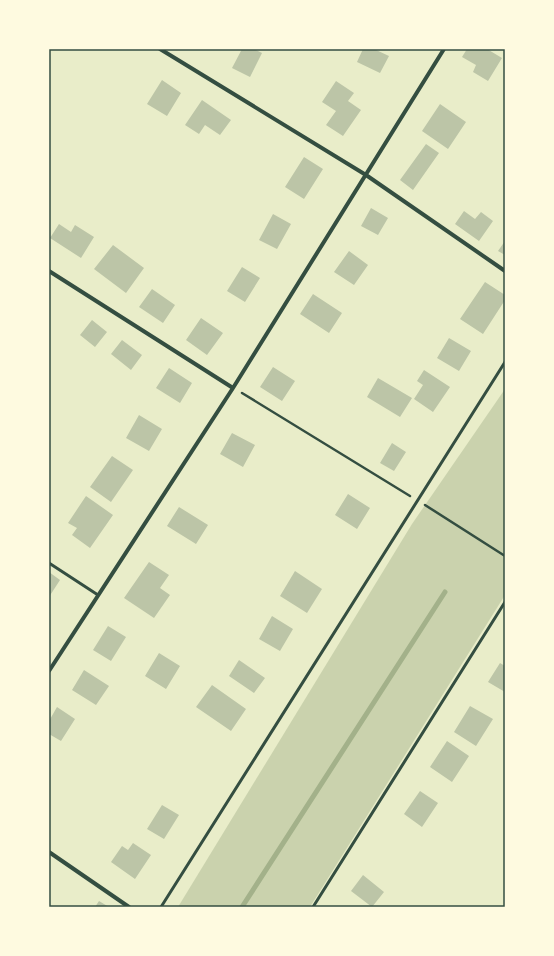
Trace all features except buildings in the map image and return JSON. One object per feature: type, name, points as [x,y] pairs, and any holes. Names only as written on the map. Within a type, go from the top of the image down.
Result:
[{"type":"street","points":[[160,49],[366,175],[505,271]]},
{"type":"street","points":[[49,671],[233,388],[444,49]]},
{"type":"street","points":[[49,271],[233,388]]},
{"type":"street","points":[[49,852],[129,907]]},
{"type":"lane","points":[[161,907],[505,362]]},
{"type":"lane","points":[[49,563],[98,595]]},
{"type":"lane","points":[[313,907],[505,602]]},
{"type":"path","points":[[233,388],[418,500],[505,556]]},
{"type":"green space","points":[[505,389],[505,595],[310,907],[178,907],[412,524]]},
{"type":"waterway","points":[[242,907],[445,592]]}]
